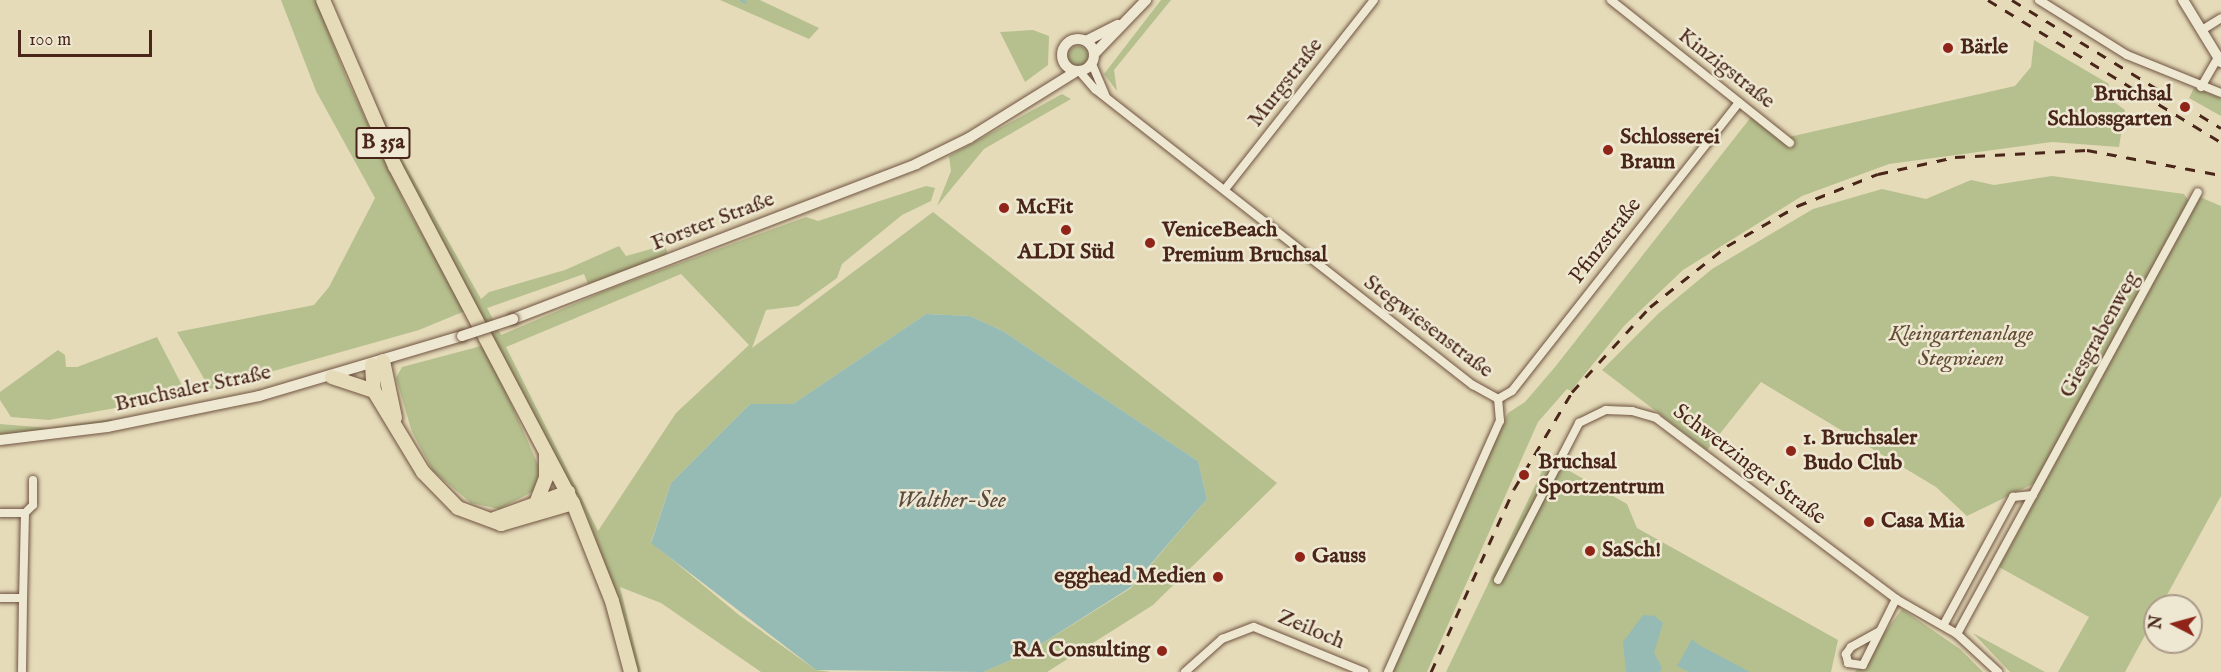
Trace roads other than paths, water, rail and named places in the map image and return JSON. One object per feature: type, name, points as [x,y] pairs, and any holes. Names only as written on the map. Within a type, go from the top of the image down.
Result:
[{"type":"main road","name":"B 35a","points":[[323,0],[395,166],[546,448],[570,498],[612,601],[631,672]]},
{"type":"main road","points":[[374,391],[378,363]]},
{"type":"main road","points":[[378,363],[395,420]]},
{"type":"main road","points":[[332,377],[374,391],[395,420],[436,489],[466,513],[486,520],[513,523],[570,498]]},
{"type":"main road","points":[[537,501],[546,478],[546,448]]},
{"type":"main road","points":[[486,520],[537,501],[570,498]]},
{"type":"street","points":[[1123,22],[1086,40],[1094,59],[1123,22],[1146,0]]},
{"type":"street","name":"Murgstraße","points":[[1226,188],[1374,0]]},
{"type":"street","name":"Kinzigstraße","points":[[1611,0],[1790,143]]},
{"type":"street","points":[[2039,0],[2127,56],[2221,93]]},
{"type":"street","points":[[2183,0],[2220,60],[2201,87]]},
{"type":"street","points":[[2202,30],[2221,18]]},
{"type":"street","name":"Forster Straße","points":[[1043,90],[1063,61],[1066,45],[1086,40]]},
{"type":"street","name":"Stegwiesenstraße","points":[[1094,59],[1105,95]]},
{"type":"street","name":"Forster Straße","points":[[378,363],[513,319],[916,164],[969,138],[1043,90],[1077,72],[1094,59]]},
{"type":"street","points":[[1063,61],[1077,72]]},
{"type":"street","name":"Stegwiesenstraße","points":[[1077,72],[1473,386],[1498,399],[1500,421],[1388,672]]},
{"type":"street","name":"Pfinzstraße","points":[[1498,399],[1512,391],[1739,103]]},
{"type":"street","name":"Giesgrabenweg","points":[[1957,634],[2198,192]]},
{"type":"street","name":"Bruchsaler Straße","points":[[0,440],[20,440],[181,413],[332,377],[378,363]]},
{"type":"street","name":"Schwetzinger Straße","points":[[1498,580],[1579,423],[1606,410],[1632,411],[1656,418],[1896,599],[1944,624],[1998,672]]},
{"type":"street","name":"Bruchsaler Straße","points":[[0,447],[20,440]]},
{"type":"street","points":[[21,672],[25,513],[33,505],[33,480]]},
{"type":"street","points":[[1944,624],[2013,497],[2033,495]]},
{"type":"street","points":[[0,513],[25,513]]},
{"type":"street","points":[[0,598],[23,598]]},
{"type":"street","points":[[1878,632],[1846,654],[1851,669],[1863,665],[1896,599]]},
{"type":"street","name":"Zeiloch","points":[[1185,672],[1222,639],[1254,627],[1364,672]]},
{"type":"water","name":"Walther-See","points":[[926,314],[970,316],[1003,331],[1198,461],[1207,499],[1131,587],[1027,653],[983,672],[816,670],[651,543],[671,483],[750,404],[793,404]]},
{"type":"water","points":[[1643,615],[1655,616],[1663,623],[1654,653],[1662,667],[1660,672],[1626,672],[1623,642]]},
{"type":"water","points":[[1692,639],[1750,672],[1689,672],[1677,666]]},
{"type":"waterway","points":[[741,0],[745,2]]},
{"type":"railway","points":[[1988,0],[2221,142]]},
{"type":"railway","points":[[2012,0],[2221,128]]},
{"type":"railway","points":[[1431,672],[1514,489],[1572,392],[1650,307],[1727,246],[1797,206],[1878,174],[1955,157],[2087,150],[2221,175]]},
{"type":"place","name":"Bärle","points":[[1948,48]]},
{"type":"place","name":"Bruchsal Schlossgarten","points":[[2185,107]]},
{"type":"place","name":"Schlosserei Braun","points":[[1608,150]]},
{"type":"place","name":"McFit","points":[[1004,208]]},
{"type":"place","name":"ALDI Süd","points":[[1066,230]]},
{"type":"place","name":"VeniceBeach Premium Bruchsal","points":[[1150,243]]},
{"type":"place","name":"1. Bruchsaler Budo Club","points":[[1791,451]]},
{"type":"place","name":"Bruchsal Sportzentrum","points":[[1524,475]]},
{"type":"place","name":"Casa Mia","points":[[1869,522]]},
{"type":"place","name":"SaSch!","points":[[1590,551]]},
{"type":"place","name":"Gauss","points":[[1300,557]]},
{"type":"place","name":"egghead Medien","points":[[1218,577]]},
{"type":"place","name":"RA Consulting","points":[[1162,651]]},
{"type":"park label","name":"Kleingartenanlage Stegwiesen","points":[[1961,346]]}]
